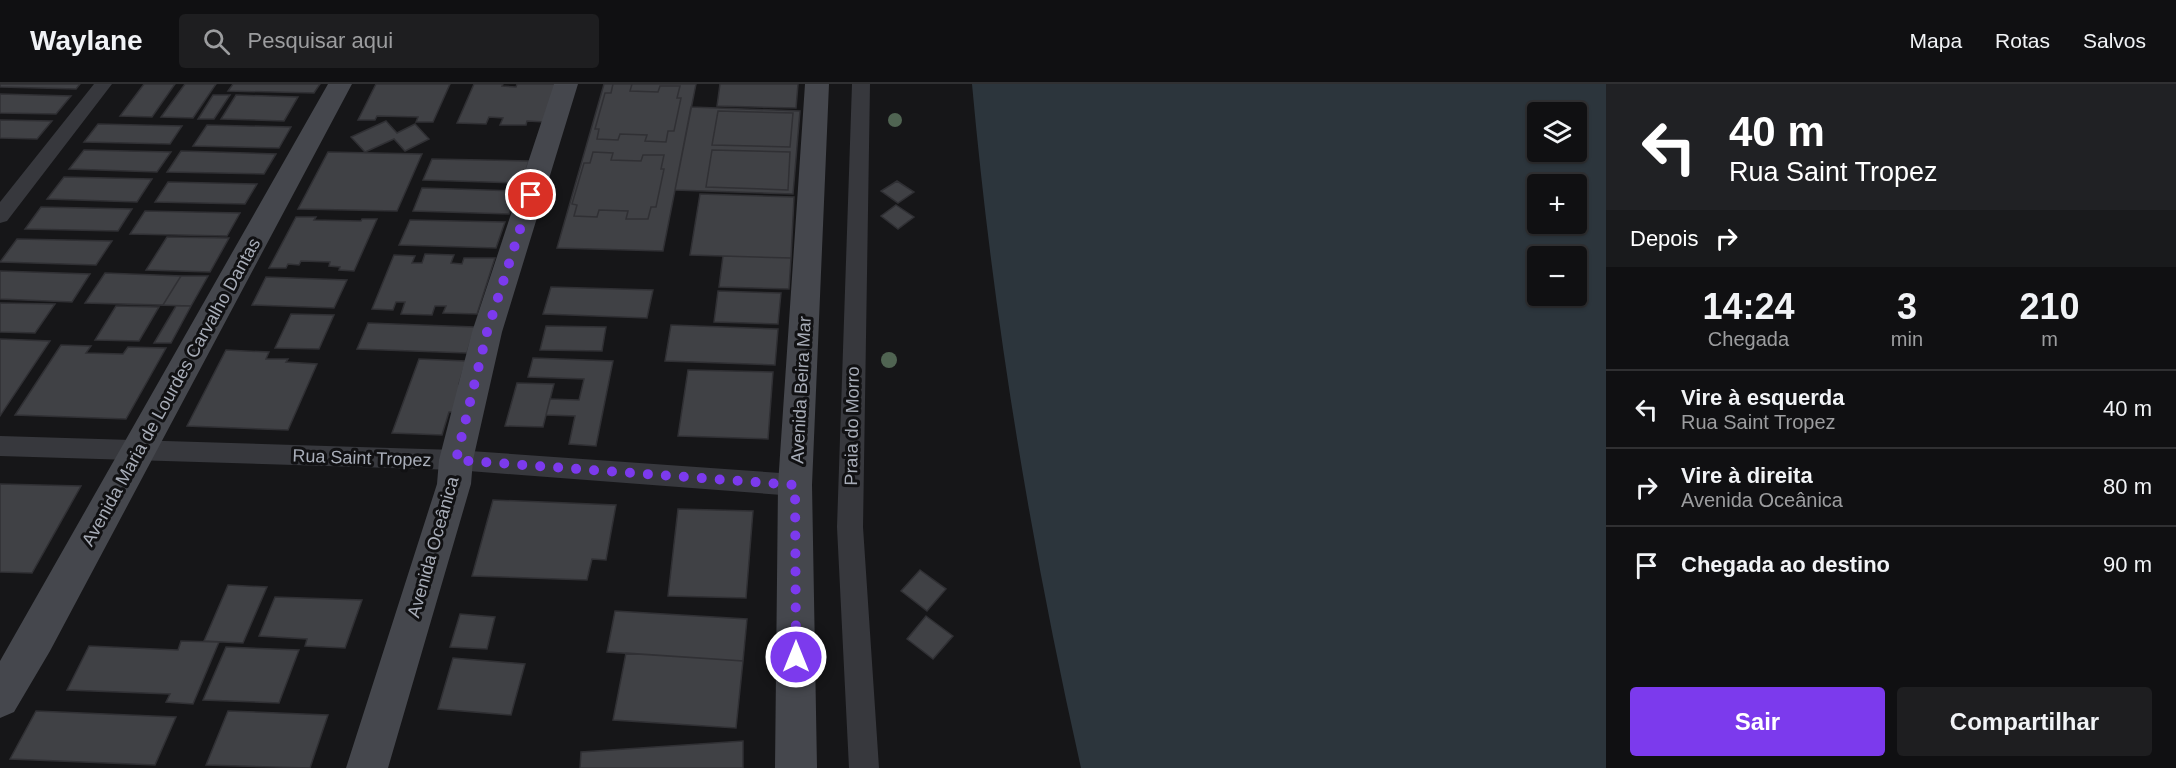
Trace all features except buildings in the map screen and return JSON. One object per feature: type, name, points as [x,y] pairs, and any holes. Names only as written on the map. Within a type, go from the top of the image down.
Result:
[{"type":"street","points":[[0,216],[104,84]]},
{"type":"street","name":"Avenida Maria de Lourdes Carvalho Dantas","points":[[0,699],[340,84]]},
{"type":"street","name":"Avenida Oceânica","points":[[367,768],[454,484],[456,460],[487,332],[566,84]]},
{"type":"street","name":"Avenida Beira Mar","points":[[796,768],[795,485],[818,84]]},
{"type":"street","name":"Praia do Morro","points":[[861,84],[850,527],[864,768]]},
{"type":"street","name":"Rua Saint Tropez","points":[[0,446],[456,460],[795,485]]},
{"type":"shaded area","points":[[972,84],[1606,84],[1606,768],[1081,768],[1045,598],[1015,428],[991,257]]},
{"type":"route","points":[[531,195],[487,332],[456,460],[795,485],[796,657]]}]
